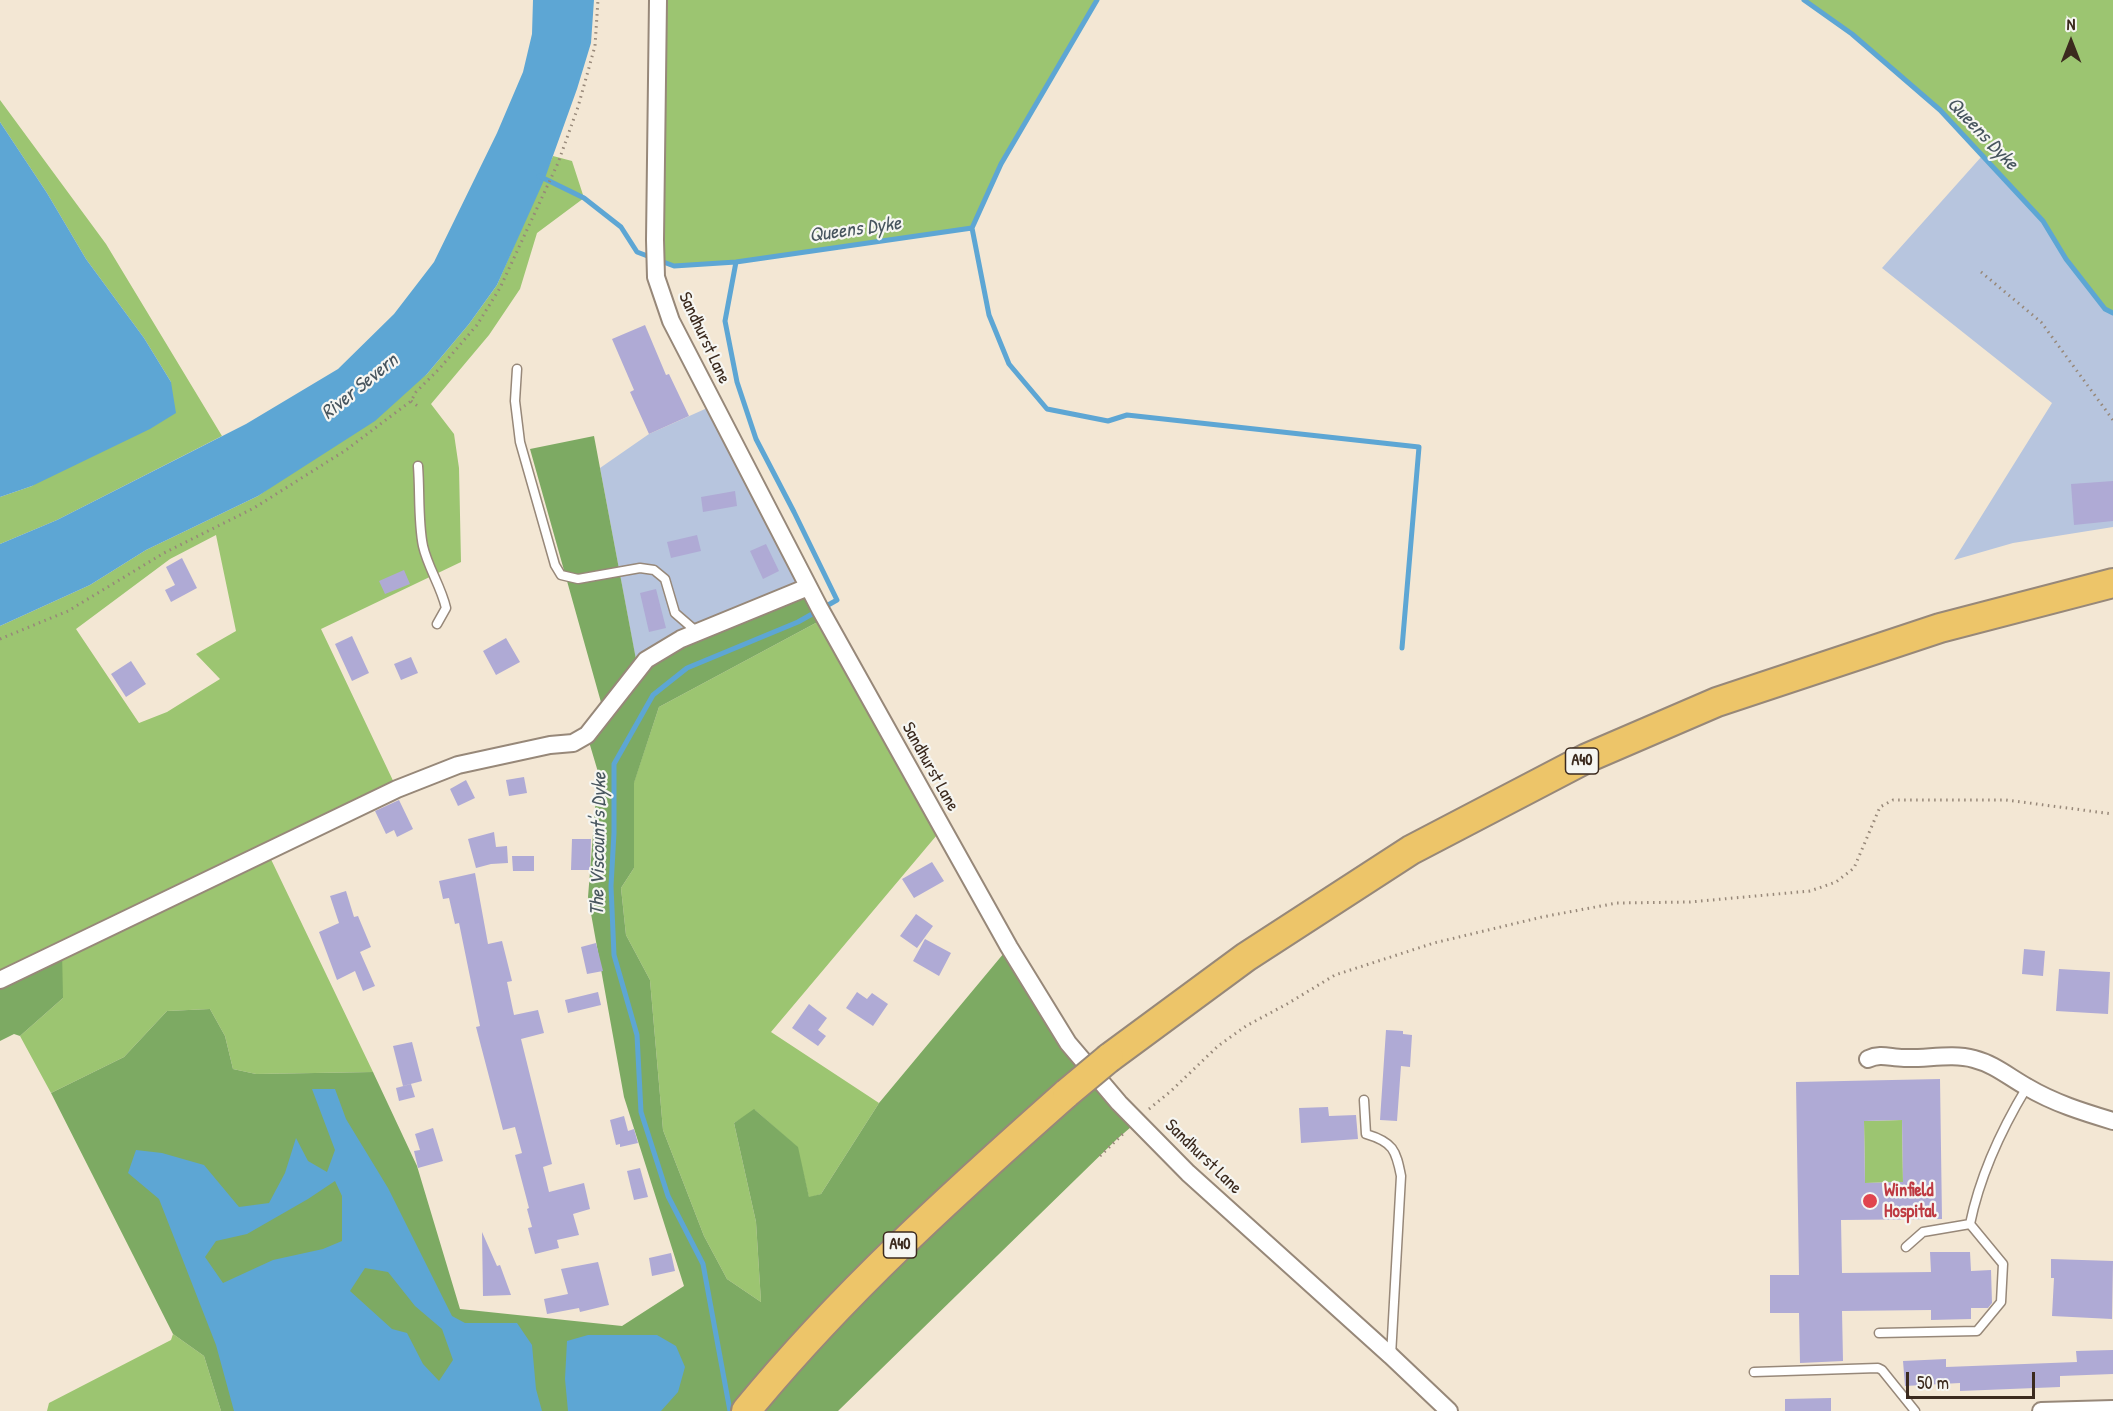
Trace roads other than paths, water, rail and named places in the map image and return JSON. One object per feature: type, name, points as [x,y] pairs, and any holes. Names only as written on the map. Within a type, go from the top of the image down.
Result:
[{"type":"highway","name":"A40","points":[[747,1411],[777,1374],[879,1265],[966,1182],[1066,1093],[1109,1058],[1246,957],[1411,850],[1587,758],[1718,702],[1940,628],[2113,583]]},
{"type":"street","name":"Sandhurst Lane","points":[[658,0],[656,277],[671,321],[808,587],[1009,947],[1063,1035],[1119,1103],[1188,1173],[1449,1411]]},
{"type":"street","points":[[0,980],[397,789],[459,765],[550,745],[573,743],[587,735],[646,660],[681,639],[808,587]]},
{"type":"street","points":[[1868,1059],[1878,1054],[1901,1059],[1954,1057],[1973,1059],[2002,1070],[2027,1087],[2070,1108],[2113,1121]]},
{"type":"street","points":[[2041,1411],[2113,1409]]},
{"type":"lane","points":[[516,369],[514,401],[520,442],[555,565],[561,575],[578,579],[640,568],[654,570],[665,579],[675,613],[697,632]]},
{"type":"lane","points":[[418,466],[423,544],[428,564],[442,592],[446,608],[436,624]]},
{"type":"lane","points":[[1970,1224],[1992,1153],[2006,1122],[2027,1087]]},
{"type":"lane","points":[[1364,1100],[1366,1134],[1383,1139],[1397,1153],[1401,1176],[1391,1356]]},
{"type":"lane","points":[[1906,1247],[1923,1232],[1970,1224]]},
{"type":"lane","points":[[1879,1333],[1977,1331],[2001,1302],[2002,1264],[1970,1224]]},
{"type":"lane","points":[[1754,1372],[1878,1368],[1915,1411]]},
{"type":"water","name":"River Severn","points":[[533,0],[594,0],[591,43],[545,178],[497,285],[469,324],[427,374],[375,421],[258,496],[146,550],[90,585],[0,626],[0,544],[57,520],[246,424],[338,369],[394,314],[434,262],[497,133],[523,72],[532,34]]},
{"type":"water","points":[[0,122],[47,193],[86,259],[144,338],[171,382],[176,413],[150,429],[32,486],[0,497]]},
{"type":"water","points":[[312,1089],[335,1089],[346,1119],[388,1188],[452,1316],[465,1323],[517,1323],[532,1345],[536,1389],[542,1411],[234,1411],[216,1345],[159,1199],[128,1173],[136,1150],[162,1153],[204,1165],[239,1207],[269,1203],[285,1173],[296,1138],[308,1161],[327,1172],[335,1150]],"holes":[[[335,1181],[342,1196],[342,1241],[323,1249],[273,1260],[223,1283],[205,1257],[216,1241],[247,1234]],[[365,1268],[388,1272],[415,1306],[442,1329],[453,1360],[439,1381],[423,1364],[407,1333],[392,1329],[350,1291]]]},
{"type":"water","points":[[588,1335],[657,1335],[676,1346],[685,1367],[678,1392],[661,1411],[568,1411],[565,1379],[567,1341]]},
{"type":"waterway","name":"Queens Dyke","points":[[539,176],[584,198],[621,227],[637,252],[674,266],[736,262],[972,228],[1001,164],[1097,0]]},
{"type":"waterway","name":"Queens Dyke","points":[[1804,0],[1852,34],[1940,110],[2043,221],[2066,259],[2105,309],[2113,313]]},
{"type":"waterway","points":[[972,228],[989,315],[1009,364],[1047,409],[1108,421],[1127,415],[1419,447],[1402,648]]},
{"type":"waterway","name":"The Viscount's Dyke","points":[[730,1411],[703,1264],[668,1196],[641,1112],[637,1035],[614,955],[611,886],[614,764],[653,695],[687,668],[798,622],[837,600],[756,439],[737,382],[725,321],[736,262]]},
{"type":"place","name":"Winfield Hospital","points":[[1870,1201]]}]
